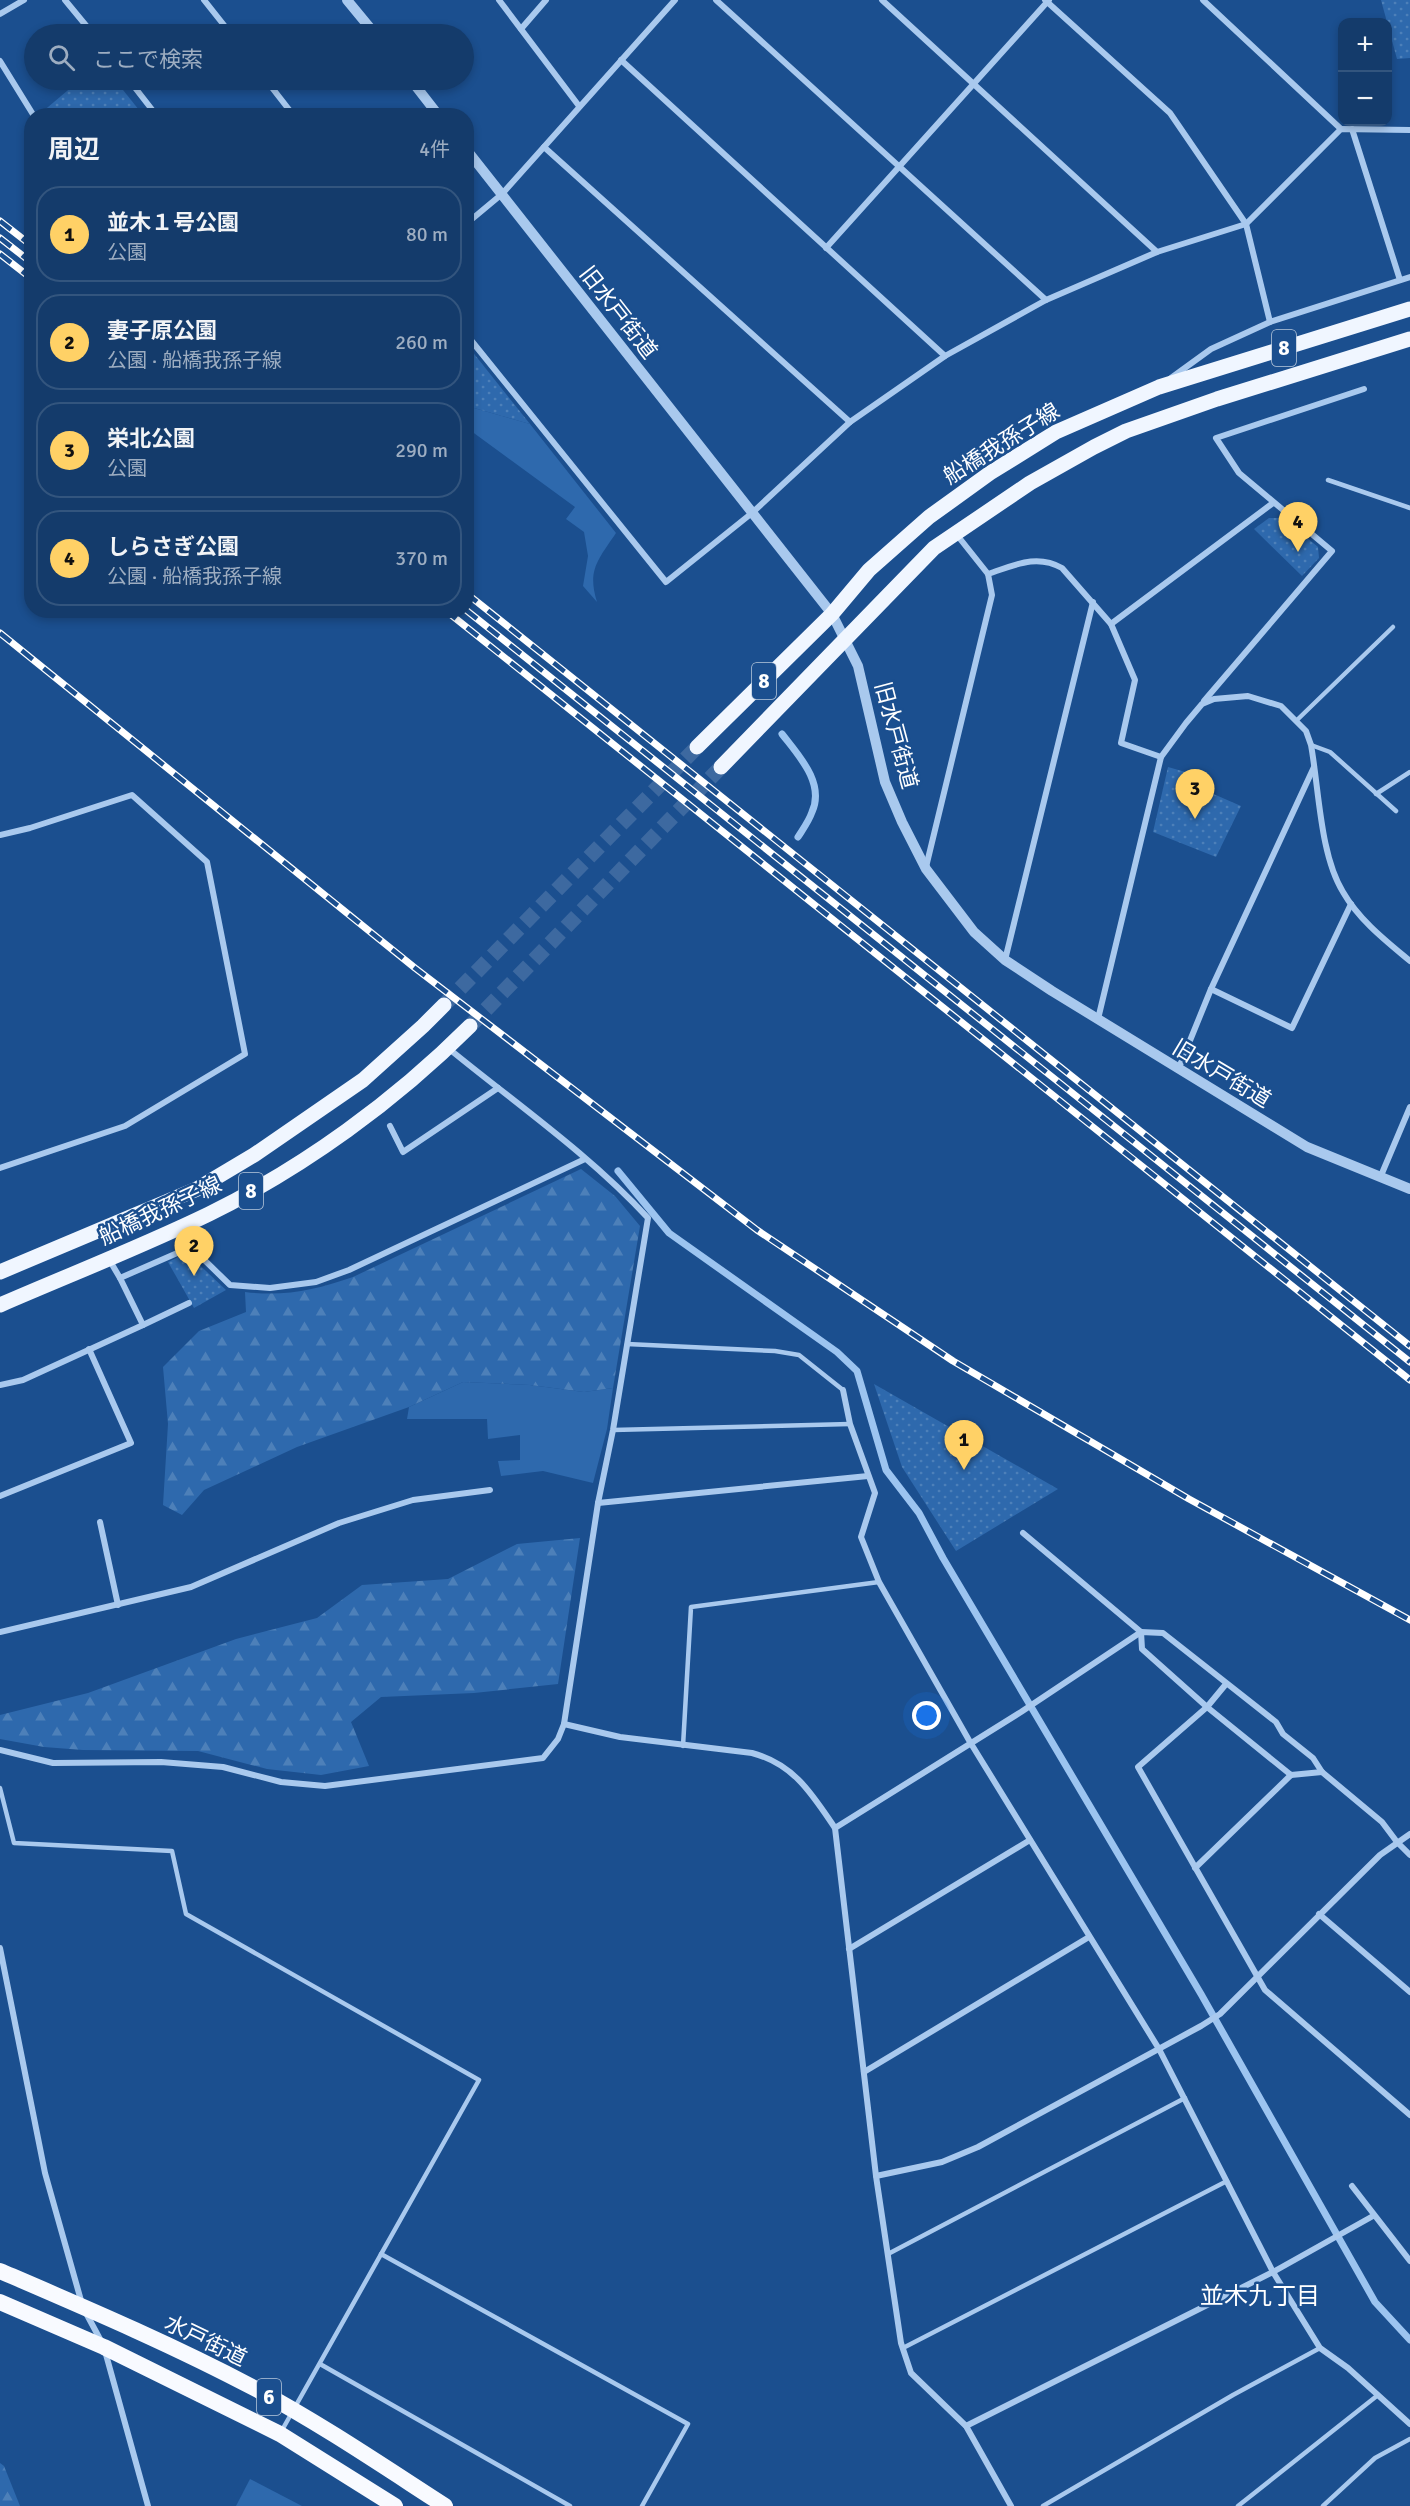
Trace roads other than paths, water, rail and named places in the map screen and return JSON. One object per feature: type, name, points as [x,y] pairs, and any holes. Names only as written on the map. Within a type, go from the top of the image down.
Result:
[{"type":"highway","name":"水戸街道","points":[[0,2271],[83,2306],[256,2389],[342,2439],[445,2506]]},
{"type":"highway","name":"6","points":[[0,2302],[104,2347],[280,2434],[395,2506]]},
{"type":"main road","name":"船橋我孫子線","points":[[697,747],[832,615],[869,570],[929,517],[990,473],[1056,432],[1159,387],[1410,309]]},
{"type":"main road","name":"8","points":[[721,767],[846,641],[876,605],[934,548],[955,532],[1068,461],[1126,431],[1217,399],[1410,339]]},
{"type":"main road","name":"船橋我孫子線","points":[[0,1272],[197,1189],[255,1155],[363,1080],[444,1005]]},
{"type":"main road","name":"船橋我孫子線","points":[[0,1305],[208,1214],[270,1181],[346,1130],[448,1048],[470,1026]]},
{"type":"street","points":[[0,14],[24,0]]},
{"type":"street","points":[[65,0],[85,24]]},
{"type":"street","points":[[204,0],[223,24]]},
{"type":"street","points":[[347,0],[367,24]]},
{"type":"street","points":[[499,0],[579,106]]},
{"type":"street","points":[[521,29],[546,0]]},
{"type":"street","points":[[474,217],[502,194],[675,0]]},
{"type":"street","points":[[716,0],[1046,300]]},
{"type":"street","points":[[882,0],[1157,252]]},
{"type":"street","points":[[1203,0],[1341,129],[1410,130]]},
{"type":"street","points":[[826,248],[1047,1],[1170,113],[1246,224],[1269,322]]},
{"type":"street","points":[[621,60],[945,356]]},
{"type":"street","points":[[0,61],[29,108]]},
{"type":"street","points":[[137,90],[151,108]]},
{"type":"street","points":[[274,90],[288,108]]},
{"type":"street","points":[[419,90],[434,108]]},
{"type":"street","points":[[474,344],[666,582],[753,513],[850,422],[945,356],[1046,300],[1157,252],[1246,224],[1341,129]]},
{"type":"street","points":[[1352,129],[1400,280]]},
{"type":"street","points":[[544,147],[850,422]]},
{"type":"street","name":"旧水戸街道","points":[[474,159],[832,615],[858,666],[885,782],[926,869],[974,932],[1005,960],[1178,1070],[1306,1147],[1410,1189]]},
{"type":"street","points":[[1159,387],[1210,349],[1269,322],[1410,277]]},
{"type":"street","points":[[1098,1019],[1161,757],[1202,704],[1332,551],[1239,473],[1216,438],[1364,388]]},
{"type":"street","points":[[1111,624],[1273,503]]},
{"type":"street","points":[[926,869],[992,595],[988,574],[955,532]]},
{"type":"street","points":[[988,574],[1033,560],[1052,563],[1062,568],[1111,624],[1135,680],[1121,743],[1161,757]]},
{"type":"street","points":[[1005,960],[1093,602]]},
{"type":"street","points":[[1202,704],[1214,699],[1248,696],[1281,706],[1306,731],[1315,766],[1329,865],[1351,904],[1374,930],[1410,962]]},
{"type":"street","points":[[1178,1070],[1211,989],[1315,766]]},
{"type":"street","points":[[0,835],[30,828],[132,795],[191,847],[207,862],[245,1054],[125,1126],[0,1168]]},
{"type":"street","points":[[1211,989],[1292,1028],[1351,904]]},
{"type":"street","points":[[0,1750],[53,1763],[161,1762],[223,1767],[281,1782],[325,1786],[543,1758],[558,1739],[564,1724],[598,1503],[613,1430],[648,1218],[627,1195],[585,1159],[448,1048]]},
{"type":"street","points":[[390,1126],[403,1152],[498,1088]]},
{"type":"street","points":[[1380,1178],[1410,1107]]},
{"type":"street","points":[[120,1278],[191,1247],[230,1285],[270,1288],[316,1282],[350,1270],[585,1159]]},
{"type":"street","points":[[108,1258],[143,1325]]},
{"type":"street","points":[[0,1384],[23,1380],[189,1303]]},
{"type":"street","points":[[0,1496],[131,1443],[89,1349]]},
{"type":"street","points":[[843,1390],[850,1424],[875,1493],[861,1537],[879,1582],[970,1742],[1159,2049],[1273,2272],[1320,2348],[1410,2424]]},
{"type":"street","points":[[598,1503],[868,1476]]},
{"type":"street","points":[[0,1632],[191,1587],[350,1520],[413,1500],[490,1490]]},
{"type":"street","points":[[100,1522],[118,1605]]},
{"type":"street","points":[[1023,1533],[1141,1632],[1142,1649],[1207,1707],[1291,1775]]},
{"type":"street","points":[[835,1828],[1021,1712],[1141,1632],[1163,1633],[1276,1722],[1283,1734],[1313,1758],[1322,1772],[1382,1822],[1410,1855]]},
{"type":"street","points":[[1226,1684],[1207,1707],[1138,1767],[1265,1990],[1410,2115]]},
{"type":"street","points":[[564,1724],[620,1737],[752,1753],[773,1758],[809,1791],[835,1828],[876,2176],[903,2348],[911,2373],[966,2426],[1011,2506]]},
{"type":"street","points":[[1195,1868],[1291,1775],[1322,1772]]},
{"type":"street","points":[[876,2176],[942,2162],[978,2147],[1220,2014],[1380,1855],[1410,1834]]},
{"type":"street","points":[[849,1949],[1030,1840]]},
{"type":"street","points":[[1319,1914],[1410,1992]]},
{"type":"street","points":[[864,2072],[1089,1937]]},
{"type":"street","points":[[0,1948],[45,2173],[83,2306],[104,2347],[148,2506]]},
{"type":"street","points":[[1352,2186],[1410,2261]]},
{"type":"street","points":[[966,2426],[1273,2272],[1373,2216]]},
{"type":"lane","points":[[1328,480],[1410,508]]},
{"type":"lane","points":[[1296,722],[1393,627]]},
{"type":"lane","points":[[1311,745],[1330,753],[1396,811]]},
{"type":"lane","points":[[1376,794],[1410,772]]},
{"type":"lane","points":[[627,1344],[799,1355],[843,1390]]},
{"type":"lane","points":[[613,1430],[850,1424]]},
{"type":"lane","points":[[683,1746],[691,1607],[879,1582]]},
{"type":"lane","points":[[0,1788],[14,1843],[172,1851],[186,1914],[479,2080],[280,2434]]},
{"type":"lane","points":[[888,2254],[1185,2098]]},
{"type":"lane","points":[[903,2348],[1227,2181]]},
{"type":"lane","points":[[381,2254],[688,2424],[642,2506]]},
{"type":"lane","points":[[1042,2506],[1233,2395],[1320,2348]]},
{"type":"lane","points":[[320,2364],[570,2506]]},
{"type":"lane","points":[[1238,2506],[1377,2394]]},
{"type":"lane","points":[[1323,2506],[1375,2458],[1410,2439]]},
{"type":"waterway","points":[[782,734],[808,770],[815,791],[812,812],[798,837]]},
{"type":"waterway","points":[[618,1171],[669,1233],[837,1352],[857,1371],[886,1470],[919,1513],[943,1558],[1201,1994],[1375,2302],[1410,2340]]},
{"type":"tunnel","points":[[444,1005],[697,747]]},
{"type":"tunnel","points":[[470,1026],[721,767]]},
{"type":"railway","points":[[0,221],[24,240]]},
{"type":"railway","points":[[0,238],[24,257]]},
{"type":"railway","points":[[0,254],[24,273]]},
{"type":"railway","points":[[474,599],[1410,1346]]},
{"type":"railway","points":[[474,616],[1410,1362]]},
{"type":"railway","points":[[455,618],[1410,1380]]},
{"type":"railway","points":[[0,633],[415,968],[757,1230],[953,1361],[1189,1499],[1410,1620]]},
{"type":"place","name":"しらさぎ公園","points":[[1298,552]]},
{"type":"place","name":"栄北公園","points":[[1195,819]]},
{"type":"place","name":"妻子原公園","points":[[194,1276]]},
{"type":"place","name":"並木１号公園","points":[[964,1470]]},
{"type":"district","name":"並木九丁目","points":[[1260,2296]]}]
